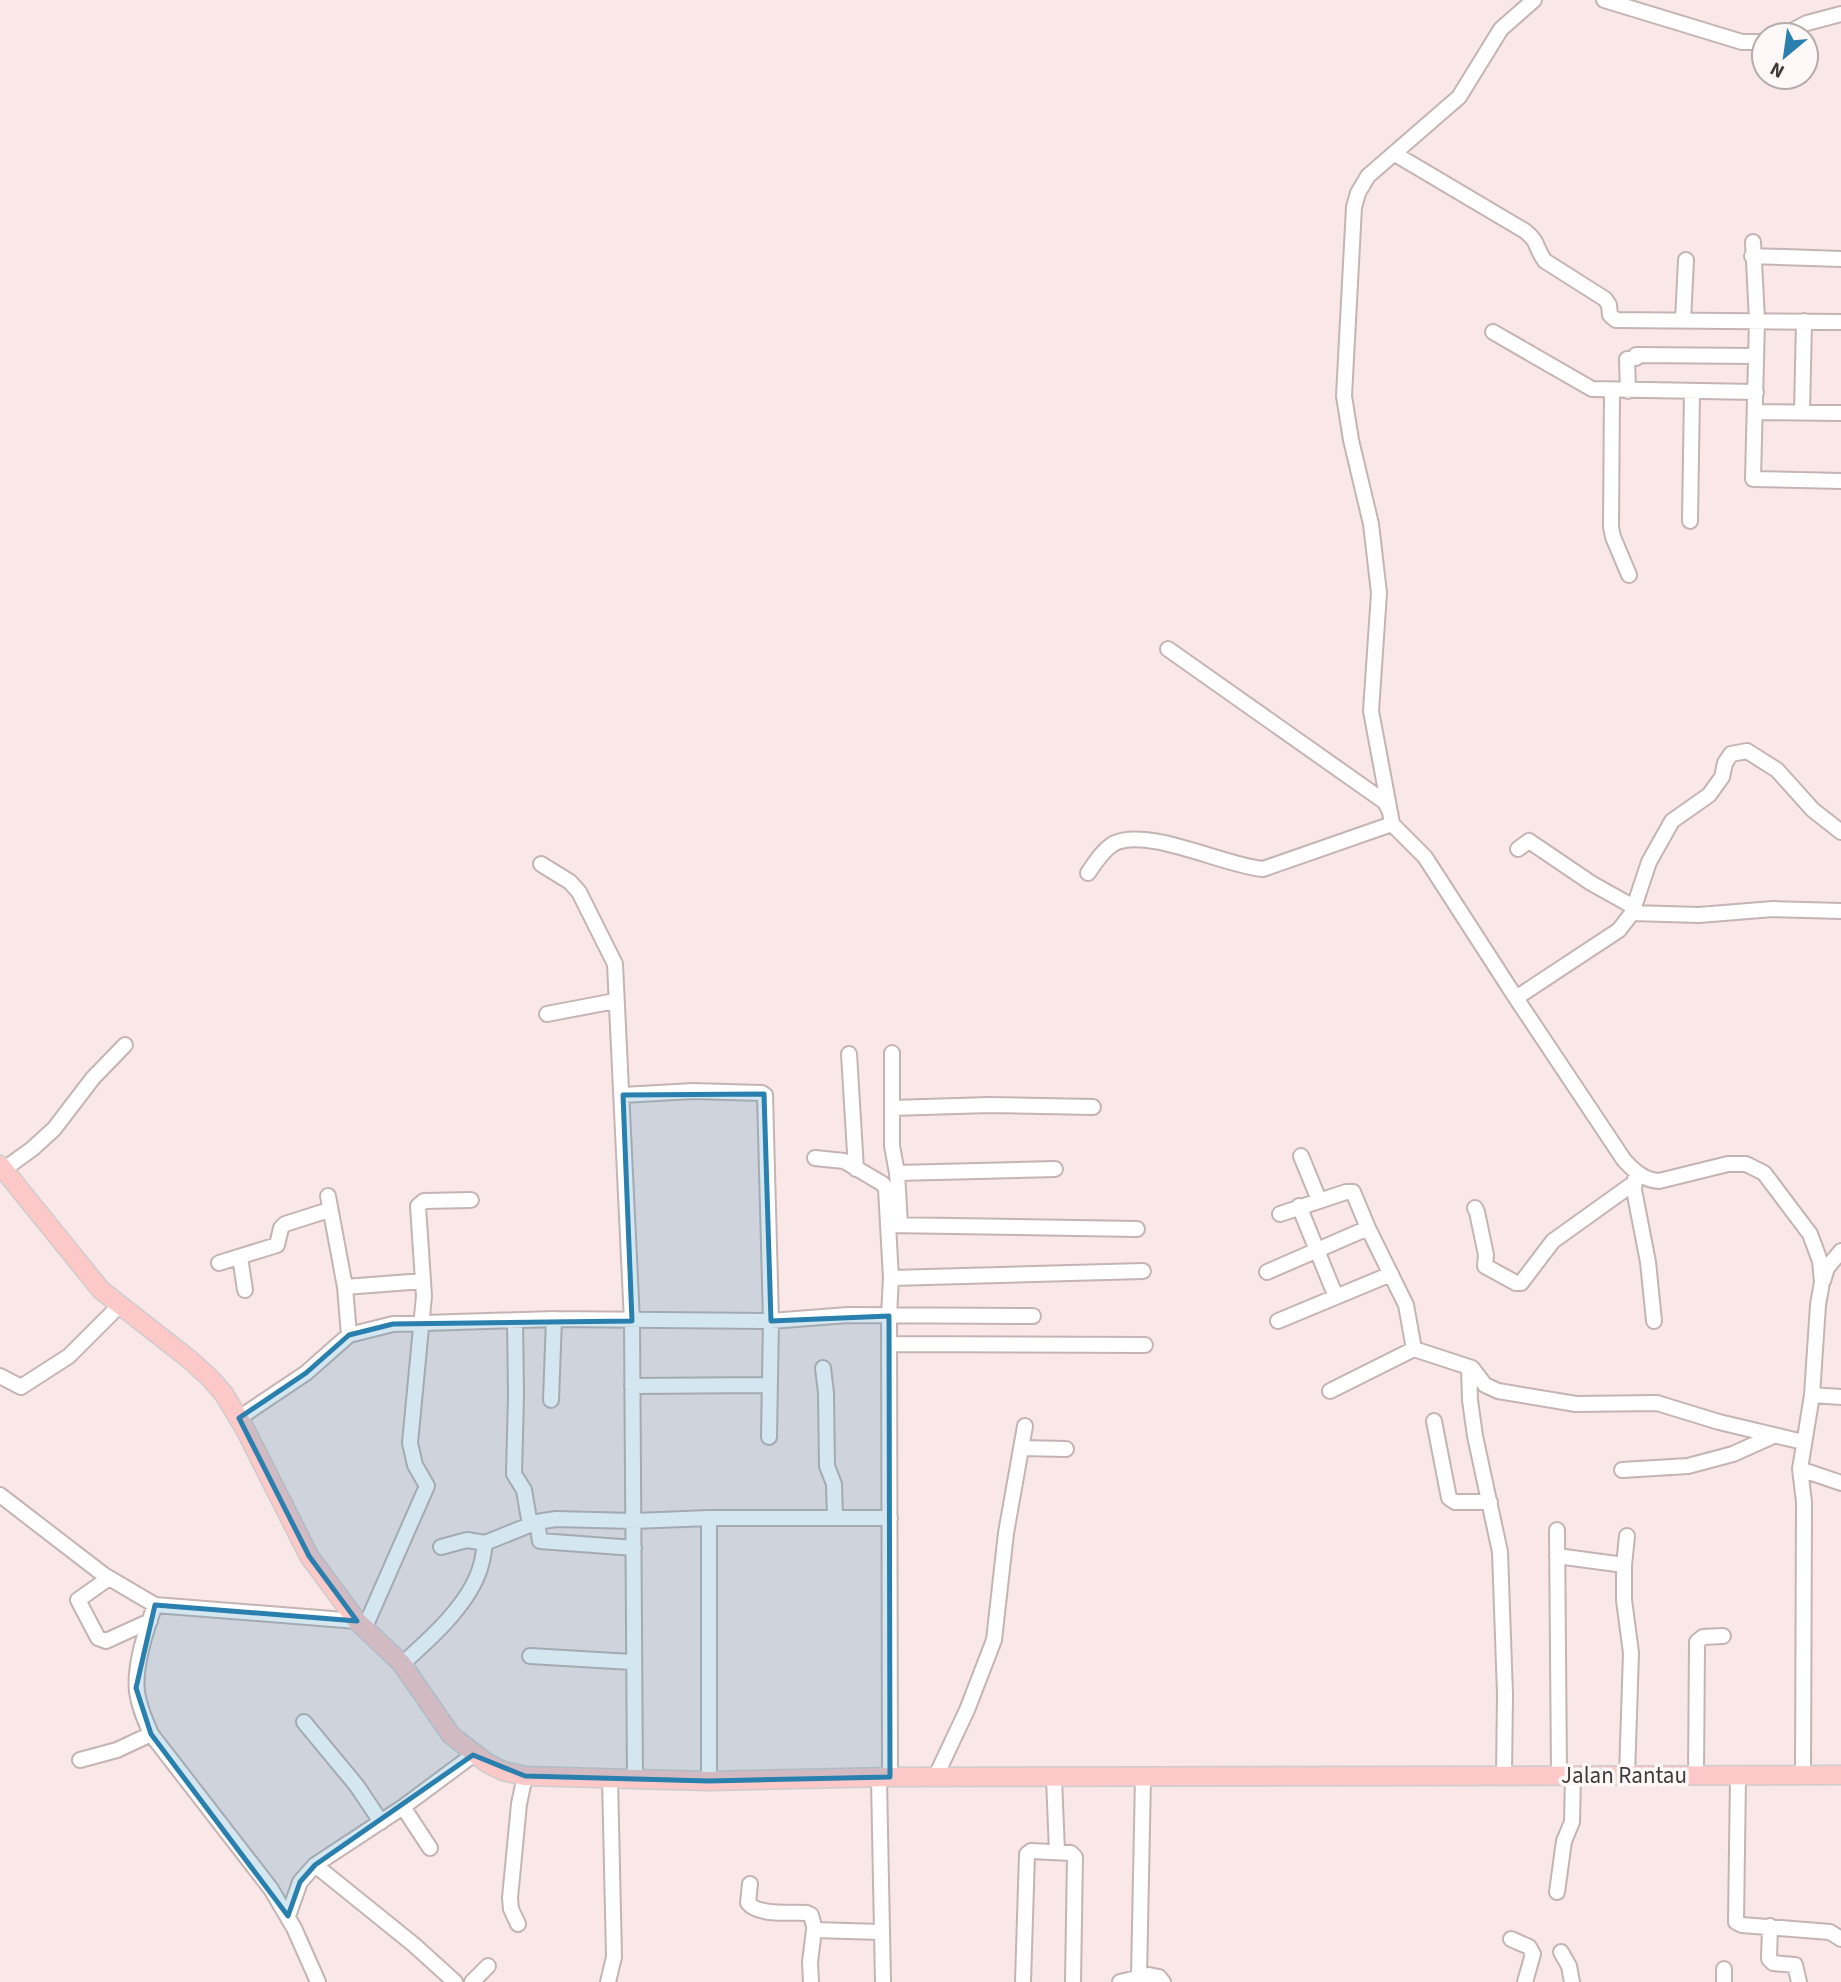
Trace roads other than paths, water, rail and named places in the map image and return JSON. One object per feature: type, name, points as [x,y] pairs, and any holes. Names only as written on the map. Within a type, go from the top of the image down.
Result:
[{"type":"main road","name":"Jalan Rantau","points":[[1,1168],[92,1279],[119,1306],[210,1378],[224,1394],[239,1418],[309,1556],[361,1624],[402,1664],[452,1735],[474,1755],[503,1771],[524,1776],[709,1781],[1055,1777],[1841,1775]]},
{"type":"street","points":[[1391,818],[1371,711],[1379,593],[1367,504],[1346,416],[1343,375],[1354,207],[1358,193],[1368,177],[1459,97],[1501,29],[1534,0]]},
{"type":"street","points":[[1604,0],[1742,42],[1750,42]]},
{"type":"street","points":[[1814,21],[1840,14],[1841,31]]},
{"type":"street","points":[[1395,154],[1525,231],[1535,240],[1545,261],[1605,299],[1610,314],[1616,320],[1841,322]]},
{"type":"street","points":[[1841,259],[1753,249],[1757,320],[1753,479],[1841,481]]},
{"type":"street","points":[[1683,321],[1686,260]]},
{"type":"street","points":[[1802,413],[1804,321]]},
{"type":"street","points":[[1493,331],[1586,387],[1599,391],[1756,392]]},
{"type":"street","points":[[1628,391],[1627,359],[1636,358],[1636,355],[1756,356]]},
{"type":"street","points":[[1612,391],[1611,527],[1612,537],[1629,575]]},
{"type":"street","points":[[1690,521],[1692,392]]},
{"type":"street","points":[[1755,412],[1841,413]]},
{"type":"street","points":[[1168,649],[1385,802],[1391,818],[1425,857],[1639,1180],[1654,1321]]},
{"type":"street","points":[[1516,998],[1619,930],[1632,909],[1649,862],[1672,821],[1709,795],[1722,777],[1725,763],[1731,754],[1747,751],[1777,770],[1813,810],[1841,832]]},
{"type":"street","points":[[1088,873],[1105,850],[1123,841],[1153,842],[1263,869],[1391,818]]},
{"type":"street","points":[[1518,849],[1529,841],[1632,909],[1699,915],[1773,909],[1841,911]]},
{"type":"street","points":[[541,864],[570,882],[579,892],[612,956],[623,1095],[637,1386],[632,1662],[635,1779]]},
{"type":"street","points":[[547,1013],[615,1001]]},
{"type":"street","points":[[1,1168],[32,1149],[54,1129],[93,1078],[125,1045]]},
{"type":"street","points":[[883,1982],[881,1932],[890,1518],[889,1316],[897,1173],[892,1146],[892,1053]]},
{"type":"street","points":[[849,1054],[856,1169]]},
{"type":"street","points":[[623,1095],[693,1091],[762,1093],[765,1096],[771,1321],[769,1437]]},
{"type":"street","points":[[892,1108],[989,1105],[1093,1107]]},
{"type":"street","points":[[1301,1156],[1319,1200]]},
{"type":"street","points":[[815,1158],[844,1161],[885,1186],[894,1225]]},
{"type":"street","points":[[1475,1208],[1486,1255],[1485,1266],[1516,1283],[1521,1283],[1553,1241],[1639,1180],[1659,1181],[1738,1163],[1746,1164],[1764,1173],[1810,1234],[1820,1261],[1822,1282]]},
{"type":"street","points":[[897,1173],[1055,1169]]},
{"type":"street","points":[[1280,1214],[1319,1200],[1353,1192],[1406,1305],[1413,1349]]},
{"type":"street","points":[[427,1486],[415,1465],[410,1443],[423,1322],[419,1204],[424,1201],[471,1200]]},
{"type":"street","points":[[219,1263],[277,1245],[281,1228],[285,1224],[329,1203],[345,1287],[349,1335]]},
{"type":"street","points":[[1300,1206],[1336,1297]]},
{"type":"street","points":[[894,1225],[1137,1229]]},
{"type":"street","points":[[1267,1272],[1368,1228]]},
{"type":"street","points":[[1803,1775],[1804,1502],[1800,1469],[1812,1395],[1822,1282],[1827,1268],[1841,1251]]},
{"type":"street","points":[[240,1257],[245,1290]]},
{"type":"street","points":[[891,1278],[1143,1271]]},
{"type":"street","points":[[1278,1321],[1391,1274]]},
{"type":"street","points":[[345,1287],[423,1281]]},
{"type":"street","points":[[0,1376],[20,1387],[69,1356],[119,1306]]},
{"type":"street","points":[[239,1418],[306,1373],[349,1335],[393,1324],[554,1319],[771,1321],[814,1317],[1033,1316]]},
{"type":"street","points":[[551,1400],[554,1319]]},
{"type":"street","points":[[514,1320],[514,1474],[524,1490],[540,1541],[634,1548]]},
{"type":"street","points":[[890,1343],[1145,1345]]},
{"type":"street","points":[[1330,1391],[1413,1349],[1469,1367],[1475,1370],[1490,1388],[1498,1391],[1576,1404],[1657,1403],[1803,1442]]},
{"type":"street","points":[[1469,1367],[1475,1436],[1500,1552],[1505,1694],[1504,1775]]},
{"type":"street","points":[[823,1368],[827,1466],[834,1484],[835,1517]]},
{"type":"street","points":[[637,1386],[770,1385]]},
{"type":"street","points":[[1812,1395],[1841,1397]]},
{"type":"street","points":[[1434,1422],[1449,1498],[1455,1502],[1490,1502]]},
{"type":"street","points":[[935,1778],[967,1710],[995,1640],[1006,1533],[1025,1426]]},
{"type":"street","points":[[1622,1470],[1688,1466],[1733,1454],[1773,1436]]},
{"type":"street","points":[[1021,1448],[1066,1449]]},
{"type":"street","points":[[1800,1469],[1841,1483]]},
{"type":"street","points":[[0,1495],[109,1578],[155,1605],[361,1624],[434,1471]]},
{"type":"street","points":[[441,1546],[467,1540],[485,1544],[533,1524],[570,1518],[635,1521],[709,1518],[890,1518]]},
{"type":"street","points":[[709,1518],[709,1781]]},
{"type":"street","points":[[1557,1530],[1566,1775],[1572,1822],[1564,1842],[1557,1892]]},
{"type":"street","points":[[1627,1536],[1624,1600],[1631,1653],[1627,1775]]},
{"type":"street","points":[[402,1664],[454,1612],[476,1578],[485,1544]]},
{"type":"street","points":[[1557,1556],[1624,1565]]},
{"type":"street","points":[[109,1578],[78,1600],[98,1638],[106,1641],[150,1621]]},
{"type":"street","points":[[155,1605],[144,1638],[136,1688],[151,1734],[271,1889],[288,1916],[318,1982]]},
{"type":"street","points":[[1696,1775],[1698,1642],[1703,1637],[1723,1636]]},
{"type":"street","points":[[530,1656],[632,1662]]},
{"type":"street","points":[[304,1722],[357,1786],[382,1822]]},
{"type":"street","points":[[80,1760],[117,1750],[151,1734]]},
{"type":"street","points":[[288,1916],[300,1882],[315,1865],[382,1822],[474,1755]]},
{"type":"street","points":[[518,1924],[511,1909],[510,1898],[524,1776]]},
{"type":"street","points":[[1738,1776],[1735,1919],[1742,1925],[1830,1932],[1841,1939]]},
{"type":"street","points":[[1055,1777],[1057,1852]]},
{"type":"street","points":[[1139,1977],[1143,1777]]},
{"type":"street","points":[[608,1982],[614,1957],[610,1778]]},
{"type":"street","points":[[403,1807],[430,1847]]},
{"type":"street","points":[[1023,1982],[1027,1854],[1031,1851],[1071,1853],[1075,1857],[1073,1982]]},
{"type":"street","points":[[315,1865],[413,1944],[455,1982]]},
{"type":"street","points":[[750,1884],[748,1903],[752,1908],[811,1915],[815,1930],[810,1962],[811,1982]]},
{"type":"street","points":[[1770,1926],[1769,1959],[1773,1963],[1796,1965],[1798,1982]]},
{"type":"street","points":[[815,1930],[881,1932]]},
{"type":"street","points":[[1511,1939],[1529,1947],[1533,1954],[1525,1982]]},
{"type":"street","points":[[1561,1952],[1569,1966],[1572,1982]]},
{"type":"street","points":[[472,1982],[488,1966]]},
{"type":"street","points":[[1121,1982],[1155,1975],[1163,1982]]}]
